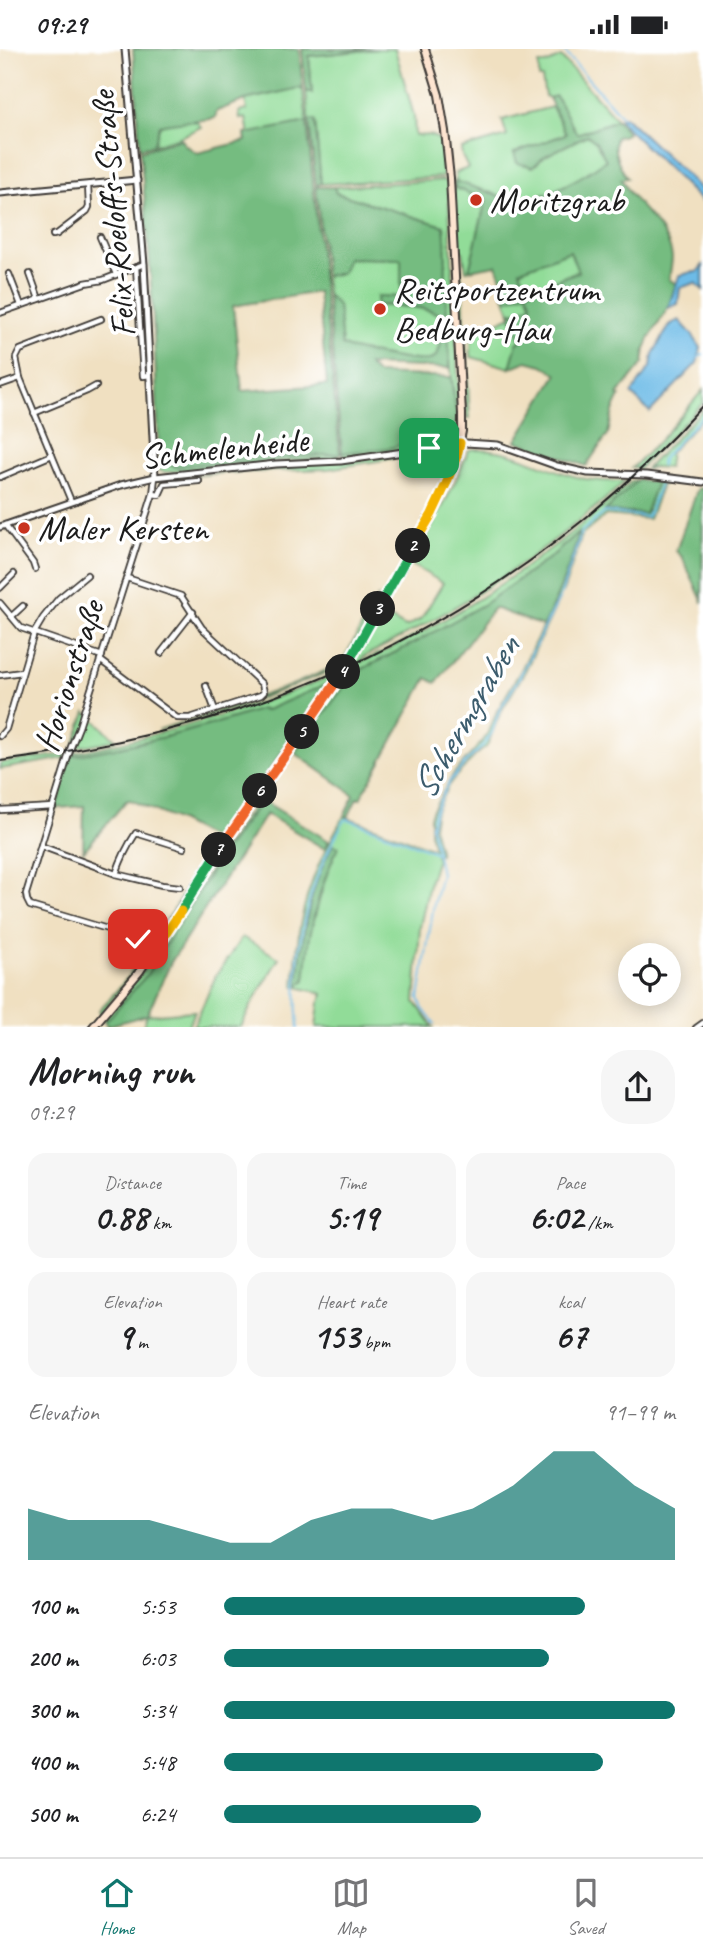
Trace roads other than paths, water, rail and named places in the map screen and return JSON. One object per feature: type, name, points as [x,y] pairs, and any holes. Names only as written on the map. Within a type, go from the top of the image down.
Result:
[{"type":"main road","points":[[92,1027],[140,971],[234,827],[346,667],[436,507],[457,456],[463,414],[450,179],[439,95],[425,49]]},
{"type":"street","name":"Felix-Roeloffs-Straße","points":[[125,49],[144,264],[155,477]]},
{"type":"street","points":[[0,193],[137,180]]},
{"type":"street","points":[[53,235],[87,211],[88,185]]},
{"type":"street","points":[[100,237],[116,274]]},
{"type":"street","points":[[0,313],[144,264]]},
{"type":"street","name":"Felix-Roeloffs-Straße","points":[[136,267],[143,376],[150,375]]},
{"type":"street","points":[[9,274],[21,305]]},
{"type":"street","points":[[30,274],[39,299]]},
{"type":"street","points":[[71,501],[20,378],[16,358],[20,350],[101,319]]},
{"type":"street","points":[[0,384],[20,378]]},
{"type":"street","points":[[34,413],[96,386]]},
{"type":"street","name":"Schmelenheide","points":[[3,526],[71,501],[155,477],[245,466],[341,461],[460,443],[498,445],[557,466],[588,473],[648,475],[703,482]]},
{"type":"street","points":[[0,477],[52,455]]},
{"type":"street","name":"Horionstraße","points":[[155,477],[153,494],[26,894],[30,906],[159,944]]},
{"type":"street","points":[[153,494],[159,495],[164,484],[199,481]]},
{"type":"street","points":[[3,526],[36,569]]},
{"type":"street","points":[[0,588],[14,574]]},
{"type":"street","points":[[0,736],[6,729],[34,633],[59,598],[87,575]]},
{"type":"street","points":[[0,603],[21,628],[101,658],[177,718],[190,719],[264,692],[262,684],[202,628],[181,596],[127,578]]},
{"type":"street","points":[[12,616],[23,606]]},
{"type":"street","points":[[161,653],[192,612]]},
{"type":"street","points":[[0,675],[22,672]]},
{"type":"street","points":[[206,686],[215,710]]},
{"type":"street","points":[[0,810],[52,807]]},
{"type":"street","points":[[116,874],[122,856],[136,833],[184,848]]},
{"type":"street","points":[[41,846],[116,874],[180,887]]},
{"type":"street","points":[[696,1027],[703,1023]]},
{"type":"water","points":[[625,117],[695,183],[703,192],[703,203],[624,125],[619,118]]},
{"type":"water","points":[[703,265],[703,290],[695,283],[680,288],[678,304],[668,308],[679,276],[697,272]]},
{"type":"water","points":[[679,320],[701,348],[697,363],[650,412],[631,394],[651,366],[653,354],[671,324]]},
{"type":"waterway","points":[[562,49],[622,117]]},
{"type":"waterway","points":[[698,358],[703,354]]},
{"type":"waterway","name":"Schermgraben","points":[[661,465],[662,459],[703,415]]},
{"type":"waterway","name":"Schermgraben","points":[[298,1027],[297,973],[304,920],[320,870],[344,821],[348,819],[437,853],[431,826],[435,810],[449,782],[492,733],[499,711],[560,597],[582,531],[605,512],[647,517],[660,484]]},
{"type":"waterway","points":[[435,1024],[423,1009],[419,998],[441,874],[437,854]]},
{"type":"railway","points":[[0,761],[120,741],[204,720],[285,693],[363,659],[438,620],[510,575],[579,523],[643,467],[703,405]]},
{"type":"place","name":"Moritzgrab","points":[[476,200]]},
{"type":"place","name":"Reitsportzentrum Bedburg-Hau","points":[[380,309]]},
{"type":"place","name":"Maler Kersten","points":[[24,528]]}]
